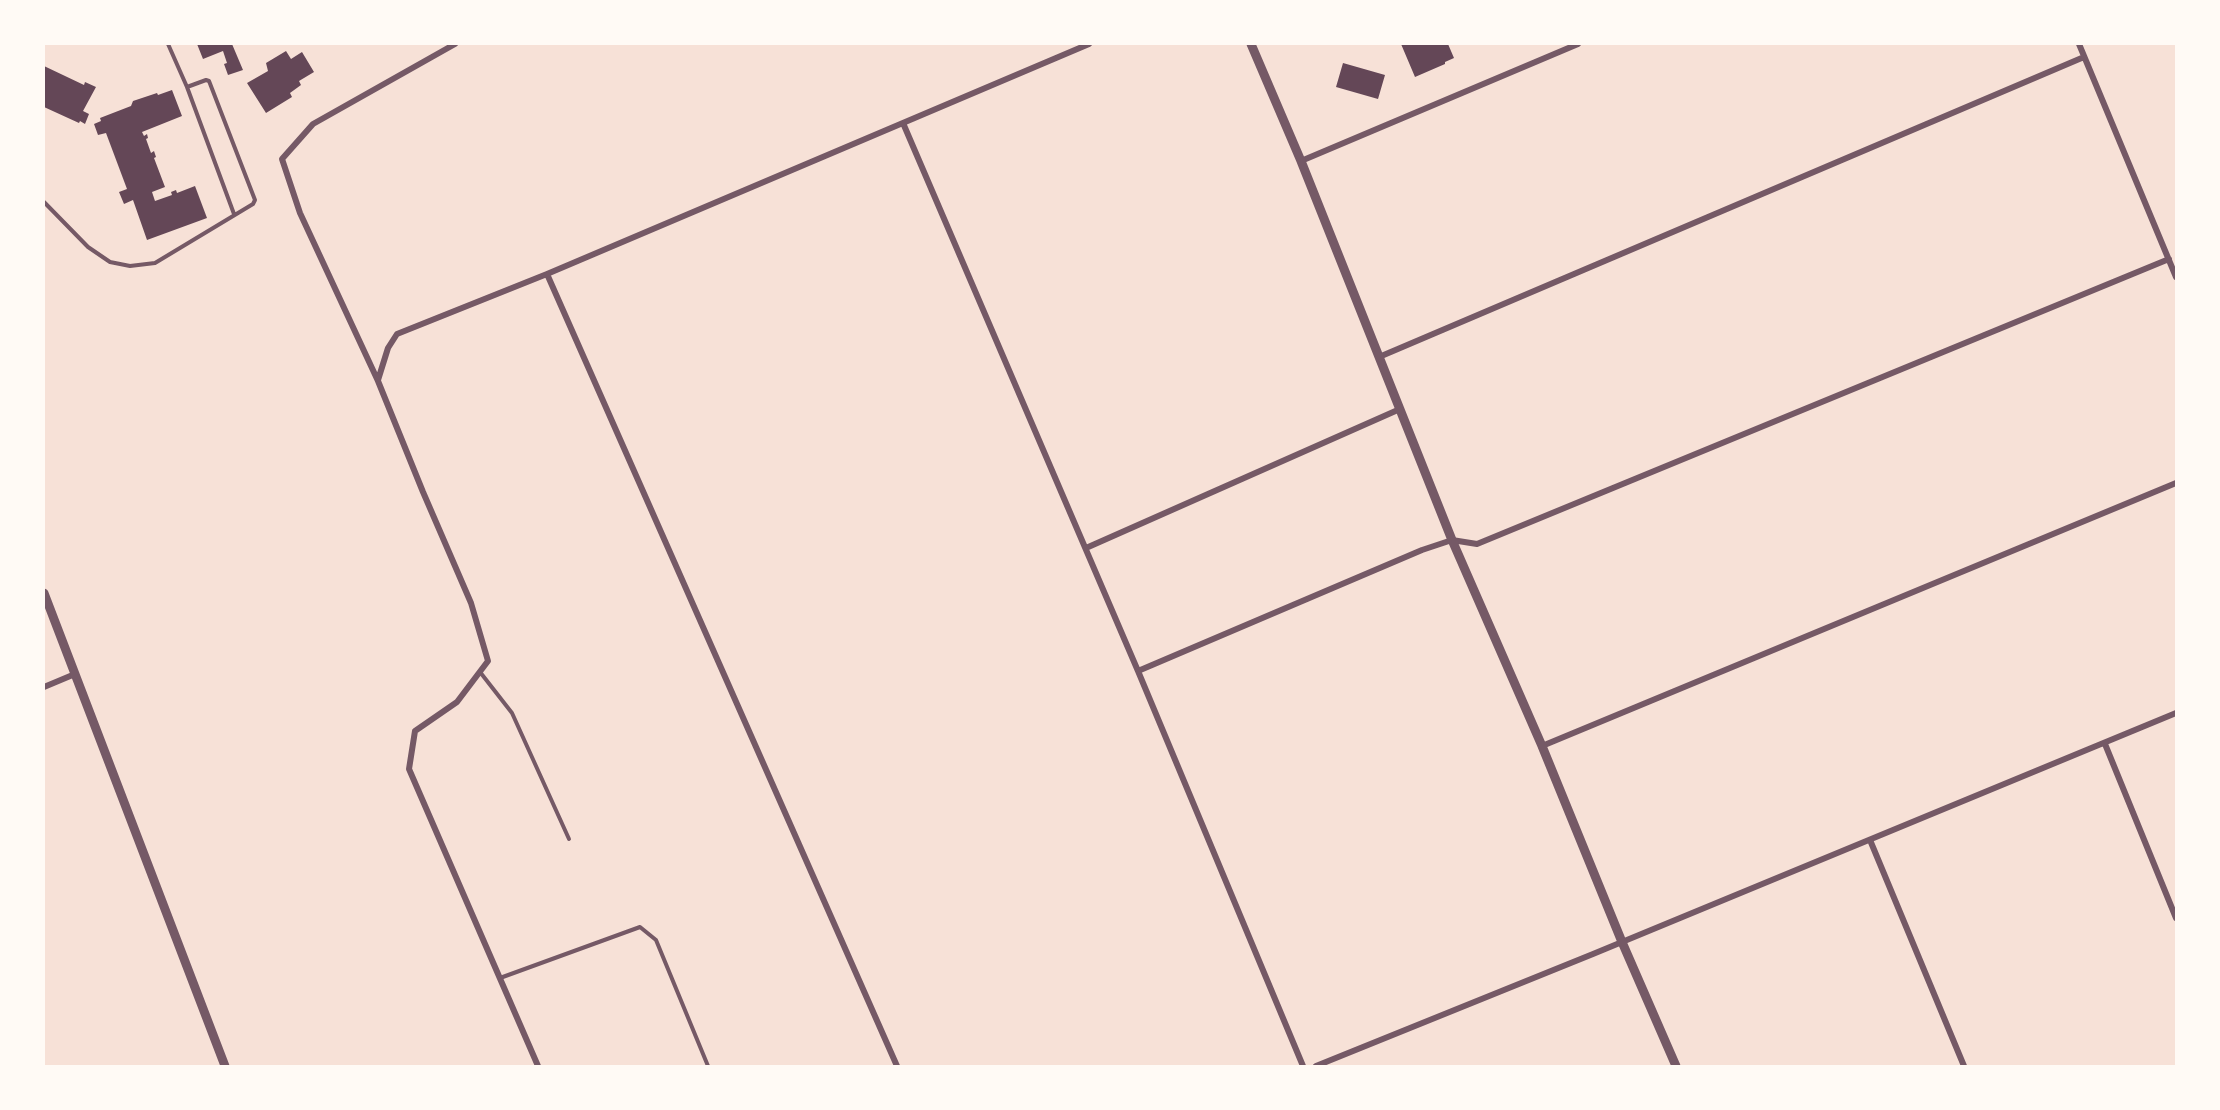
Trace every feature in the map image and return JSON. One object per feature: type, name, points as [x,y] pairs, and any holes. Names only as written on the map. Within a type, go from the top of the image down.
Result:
[{"type":"street","points":[[454,44],[313,124],[282,159],[300,213],[378,381],[471,603],[488,661],[458,702],[415,731],[409,769],[538,1066]]},
{"type":"street","points":[[378,381],[388,348],[398,334],[547,274],[1089,44]]},
{"type":"street","points":[[1251,44],[1301,161],[1452,540],[1542,746],[1622,942],[1676,1066]]},
{"type":"street","points":[[1301,161],[1578,44]]},
{"type":"street","points":[[2079,44],[2176,277]]},
{"type":"street","points":[[1379,357],[2084,57]]},
{"type":"street","points":[[903,123],[1086,548],[1304,1066]]},
{"type":"street","points":[[1138,671],[1452,540],[1477,544],[2169,259]]},
{"type":"street","points":[[547,274],[897,1066]]},
{"type":"street","points":[[1086,548],[1400,408]]},
{"type":"street","points":[[1542,746],[2176,483]]},
{"type":"street","points":[[44,594],[225,1066]]},
{"type":"street","points":[[44,687],[75,674]]},
{"type":"street","points":[[1316,1066],[2176,713]]},
{"type":"street","points":[[2105,744],[2176,918]]},
{"type":"street","points":[[1870,840],[1964,1066]]},
{"type":"lane","points":[[168,44],[187,87],[234,214]]},
{"type":"lane","points":[[44,202],[88,248],[110,262],[130,266],[155,264],[253,204],[255,200],[209,81],[187,87]]},
{"type":"lane","points":[[480,672],[512,713],[569,839]]},
{"type":"lane","points":[[500,978],[640,927],[656,940],[708,1066]]},
{"type":"building","points":[[197,44],[232,44],[243,70],[228,75],[223,51],[203,59]]},
{"type":"building","points":[[1401,44],[1448,44],[1454,58],[1415,77]]},
{"type":"building","points":[[286,51],[291,59],[302,52],[314,72],[299,81],[301,85],[290,93],[292,97],[266,113],[247,83],[268,71],[266,63]]},
{"type":"building","points":[[1343,63],[1385,75],[1378,99],[1336,87]]},
{"type":"building","points":[[44,66],[84,85],[85,82],[96,87],[83,111],[89,114],[85,124],[44,107]]},
{"type":"building","points":[[172,90],[182,116],[142,132],[144,136],[147,134],[146,139],[151,153],[154,151],[156,157],[154,158],[165,187],[152,192],[155,201],[172,195],[171,192],[176,190],[177,193],[195,186],[207,218],[147,240],[133,200],[124,204],[119,192],[127,189],[106,133],[98,135],[94,124],[101,121],[100,118],[131,106],[133,101]]}]
